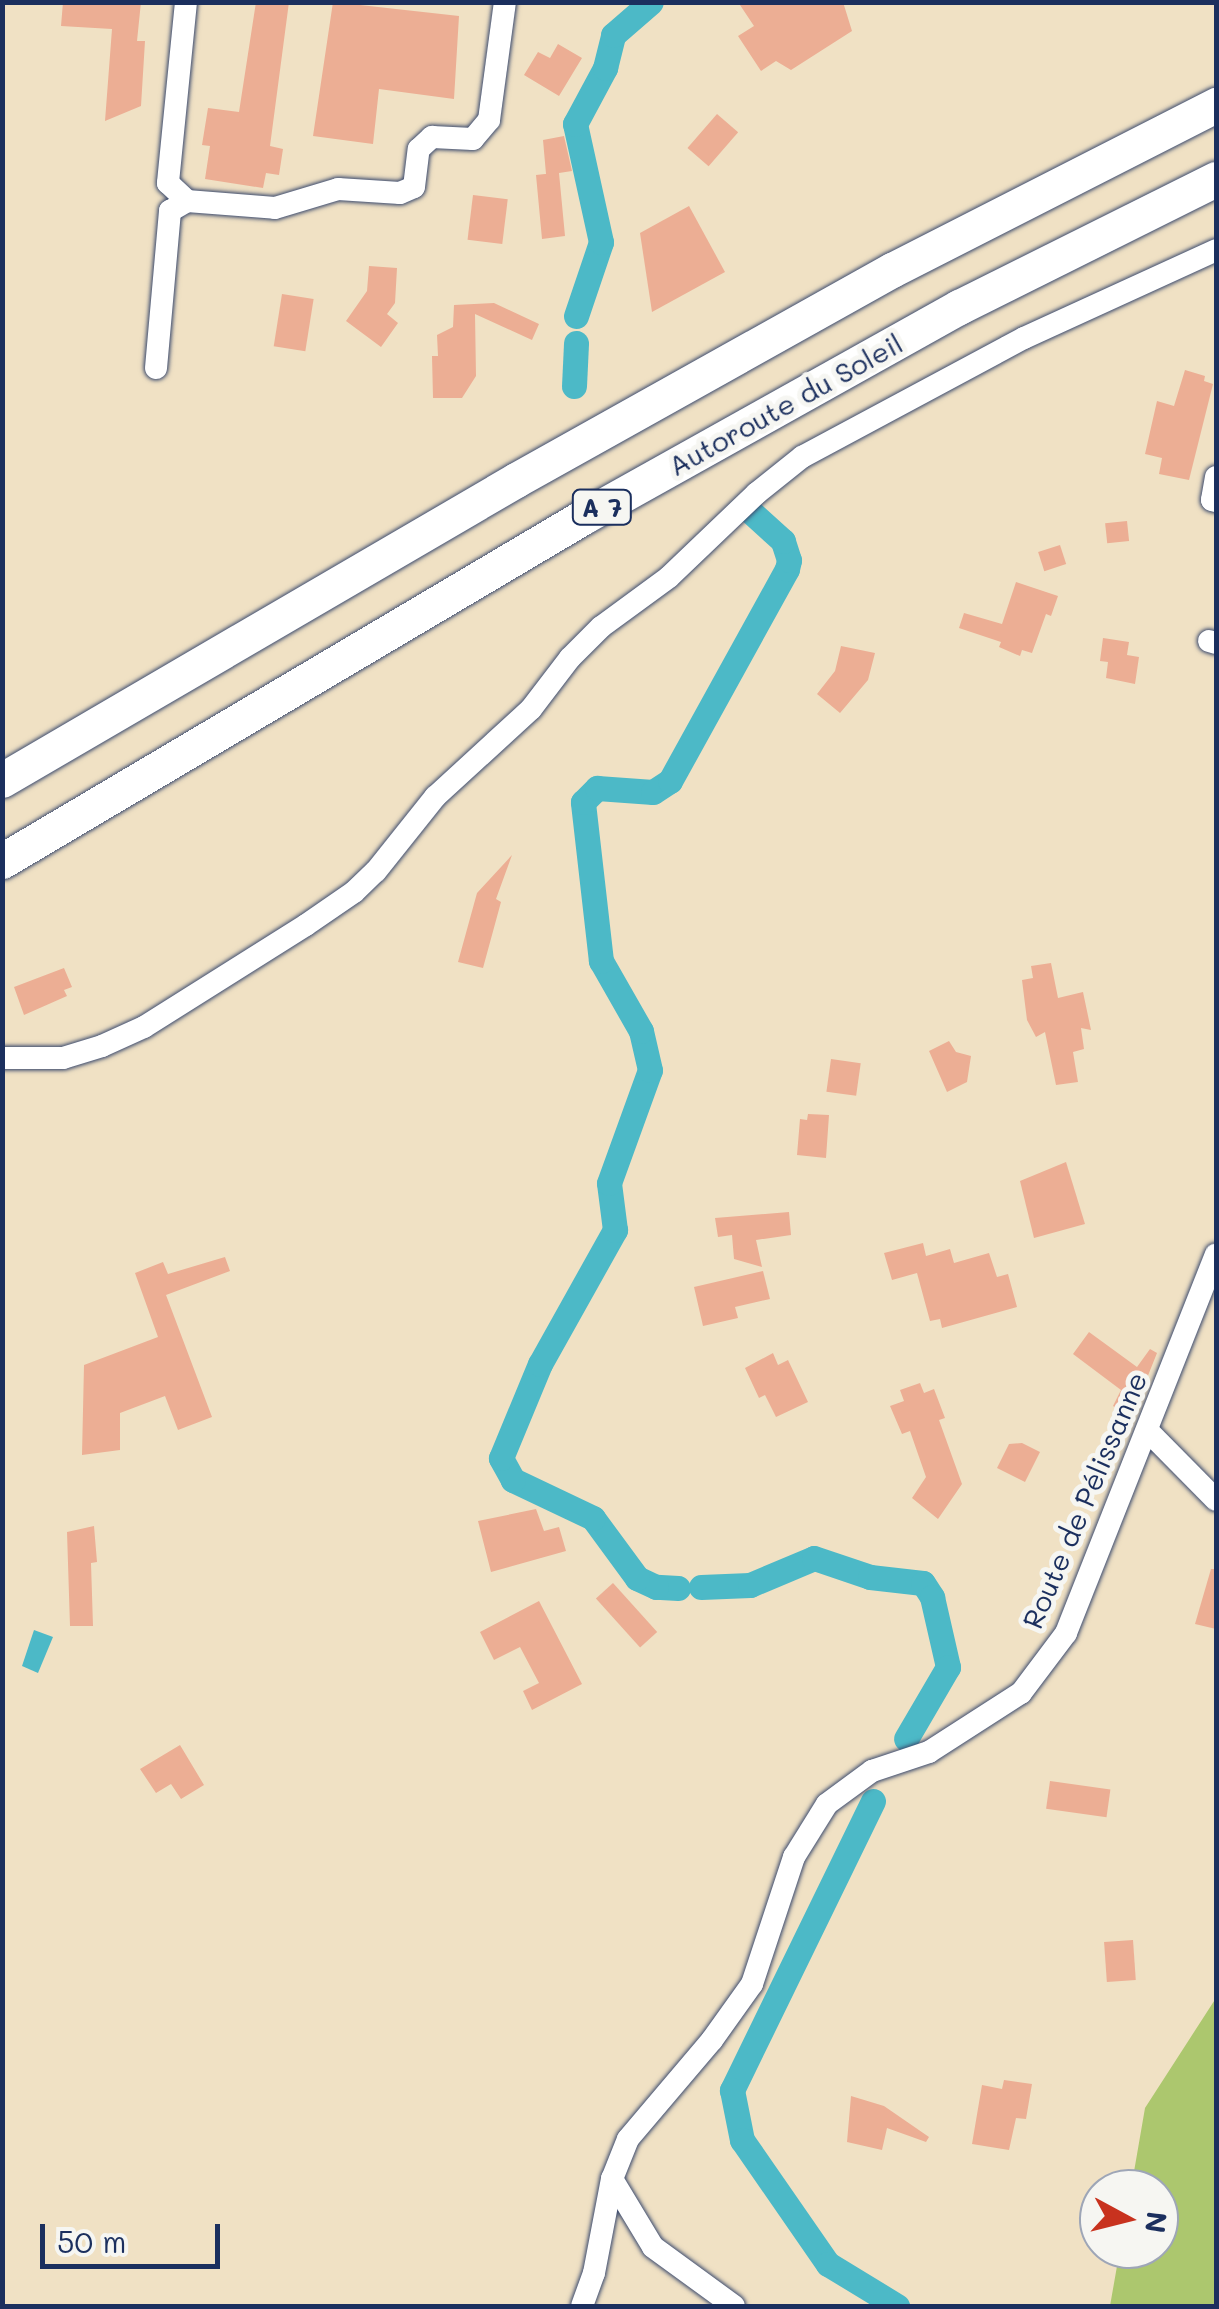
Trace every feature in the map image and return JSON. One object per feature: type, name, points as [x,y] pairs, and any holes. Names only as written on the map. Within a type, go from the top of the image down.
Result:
[{"type":"highway","name":"A 7","points":[[2,780],[363,568],[892,270],[1216,105]]},
{"type":"highway","name":"Autoroute du Soleil","points":[[2,861],[617,498],[960,307],[1216,179]]},
{"type":"street","points":[[186,2],[168,183],[187,200],[275,208],[338,189],[400,192],[414,187],[419,149],[432,137],[474,139],[489,120],[505,2]]},
{"type":"street","points":[[156,368],[170,211],[187,200]]},
{"type":"street","points":[[2,1058],[63,1058],[102,1046],[144,1027],[306,925],[354,892],[376,870],[435,797],[532,710],[570,658],[601,627],[668,576],[756,492],[802,457],[1024,338],[1216,250]]},
{"type":"street","points":[[1216,478],[1212,500],[1216,501]]},
{"type":"street","name":"Route de Pélissanne","points":[[582,2306],[594,2273],[612,2179],[628,2139],[712,2040],[752,1984],[794,1857],[827,1804],[872,1772],[930,1752],[1021,1693],[1066,1633],[1149,1432],[1216,1255]]},
{"type":"street","points":[[1149,1432],[1216,1500]]},
{"type":"street","points":[[612,2179],[653,2247],[734,2306]]},
{"type":"green space","points":[[1216,1998],[1216,2306],[1110,2306],[1116,2269],[1179,2269],[1179,2169],[1134,2169],[1145,2108]]},
{"type":"water","points":[[34,1630],[53,1637],[38,1673],[22,1666]]},
{"type":"building","points":[[63,2],[141,2],[137,41],[145,41],[141,106],[105,121],[112,29],[61,26]]},
{"type":"building","points":[[256,2],[289,2],[270,146],[283,149],[279,175],[266,173],[263,188],[205,179],[210,146],[202,145],[208,108],[239,112]]},
{"type":"building","points":[[333,2],[459,16],[454,99],[379,89],[373,144],[313,136]]},
{"type":"building","points":[[738,2],[843,2],[852,31],[791,70],[776,61],[761,71],[738,36],[754,26]]},
{"type":"building","points":[[558,44],[582,58],[559,96],[524,75],[538,52],[550,58]]},
{"type":"building","points":[[717,114],[738,132],[709,166],[687,148]]},
{"type":"building","points":[[564,136],[572,171],[559,173],[565,236],[542,239],[536,175],[546,174],[543,140]]},
{"type":"building","points":[[473,195],[508,199],[502,244],[468,240]]},
{"type":"building","points":[[689,206],[725,272],[652,312],[640,233]]},
{"type":"building","points":[[369,266],[397,268],[395,303],[387,314],[398,323],[381,347],[346,321],[367,291]]},
{"type":"building","points":[[282,294],[314,299],[305,351],[274,346]]},
{"type":"building","points":[[494,303],[539,324],[532,340],[475,314],[476,376],[462,398],[433,398],[432,356],[438,356],[437,335],[453,327],[454,305]]},
{"type":"building","points":[[1185,370],[1205,376],[1204,381],[1213,384],[1189,480],[1159,474],[1162,458],[1145,454],[1157,401],[1174,406]]},
{"type":"building","points":[[1127,521],[1129,541],[1107,543],[1105,523]]},
{"type":"building","points":[[1060,545],[1066,564],[1044,571],[1038,552]]},
{"type":"building","points":[[1016,582],[1058,596],[1051,616],[1046,614],[1032,653],[1022,650],[1020,656],[999,647],[1001,642],[959,628],[964,613],[1002,624]]},
{"type":"building","points":[[1103,638],[1129,642],[1127,655],[1139,657],[1135,684],[1106,678],[1108,662],[1100,661]]},
{"type":"building","points":[[841,646],[875,653],[868,680],[840,713],[817,694],[835,671]]},
{"type":"building","points":[[512,855],[496,899],[501,902],[483,968],[458,962],[477,893]]},
{"type":"building","points":[[1051,963],[1058,998],[1083,992],[1091,1030],[1081,1028],[1084,1049],[1073,1052],[1078,1082],[1056,1085],[1045,1032],[1036,1037],[1027,1020],[1022,980],[1033,978],[1031,966]]},
{"type":"building","points":[[64,968],[72,987],[64,990],[67,996],[24,1015],[14,987]]},
{"type":"building","points":[[949,1041],[956,1052],[971,1056],[967,1082],[947,1092],[929,1051]]},
{"type":"building","points":[[831,1059],[861,1063],[856,1096],[826,1092]]},
{"type":"building","points":[[808,1114],[829,1115],[826,1158],[797,1155],[800,1119],[807,1120]]},
{"type":"building","points":[[1066,1162],[1085,1224],[1034,1238],[1020,1181]]},
{"type":"building","points":[[789,1212],[791,1235],[756,1240],[762,1267],[734,1259],[732,1235],[718,1237],[715,1218]]},
{"type":"building","points":[[923,1243],[926,1256],[950,1249],[954,1263],[989,1253],[997,1277],[1008,1274],[1017,1307],[942,1328],[940,1319],[930,1321],[917,1273],[892,1280],[884,1253]]},
{"type":"building","points":[[225,1257],[230,1271],[166,1295],[212,1417],[178,1430],[165,1396],[120,1413],[120,1450],[82,1455],[84,1365],[158,1337],[135,1273],[163,1262],[168,1274]]},
{"type":"building","points":[[763,1271],[770,1299],[735,1307],[738,1318],[703,1326],[694,1287]]},
{"type":"building","points":[[1089,1332],[1137,1367],[1150,1349],[1157,1353],[1131,1418],[1113,1406],[1121,1390],[1073,1354]]},
{"type":"building","points":[[773,1353],[778,1365],[788,1360],[808,1402],[776,1417],[765,1395],[759,1398],[745,1368]]},
{"type":"building","points":[[920,1383],[924,1393],[934,1389],[945,1418],[939,1420],[962,1484],[938,1519],[912,1498],[926,1477],[910,1431],[902,1434],[890,1406],[904,1401],[900,1390]]},
{"type":"building","points":[[1022,1443],[1040,1452],[1025,1482],[997,1468],[1009,1444]]},
{"type":"building","points":[[536,1509],[544,1531],[559,1527],[566,1551],[491,1572],[478,1521]]},
{"type":"building","points":[[94,1526],[97,1562],[91,1563],[93,1626],[70,1626],[67,1532]]},
{"type":"building","points":[[1211,1569],[1216,1569],[1216,1629],[1195,1624]]},
{"type":"building","points":[[613,1583],[657,1632],[640,1647],[596,1598]]},
{"type":"building","points":[[539,1601],[582,1684],[532,1710],[523,1691],[539,1683],[520,1647],[494,1660],[480,1632]]},
{"type":"building","points":[[180,1745],[204,1785],[181,1799],[171,1784],[156,1793],[140,1769]]},
{"type":"building","points":[[1050,1781],[1110,1789],[1107,1817],[1046,1809]]},
{"type":"building","points":[[1133,1940],[1136,1980],[1107,1982],[1104,1942]]},
{"type":"building","points":[[1004,2080],[1032,2084],[1026,2119],[1016,2118],[1009,2150],[972,2144],[982,2085],[1002,2089]]},
{"type":"building","points":[[851,2096],[884,2106],[929,2137],[926,2142],[887,2128],[882,2150],[847,2142]]},
{"type":"waterway","points":[[576,316],[601,242],[575,124],[605,68],[613,35],[651,2]]},
{"type":"waterway","points":[[574,386],[576,343]]},
{"type":"waterway","points":[[678,1588],[656,1587],[637,1578],[593,1518],[513,1480],[501,1458],[540,1364],[615,1230],[609,1183],[650,1070],[641,1031],[601,961],[583,802],[597,788],[653,792],[670,781],[787,569],[789,560],[783,541],[752,513]]},
{"type":"waterway","points":[[701,1587],[750,1585],[814,1558],[870,1577],[923,1583],[932,1597],[948,1667],[906,1739]]},
{"type":"waterway","points":[[873,1801],[732,2090],[742,2140],[828,2264],[897,2306]]}]
